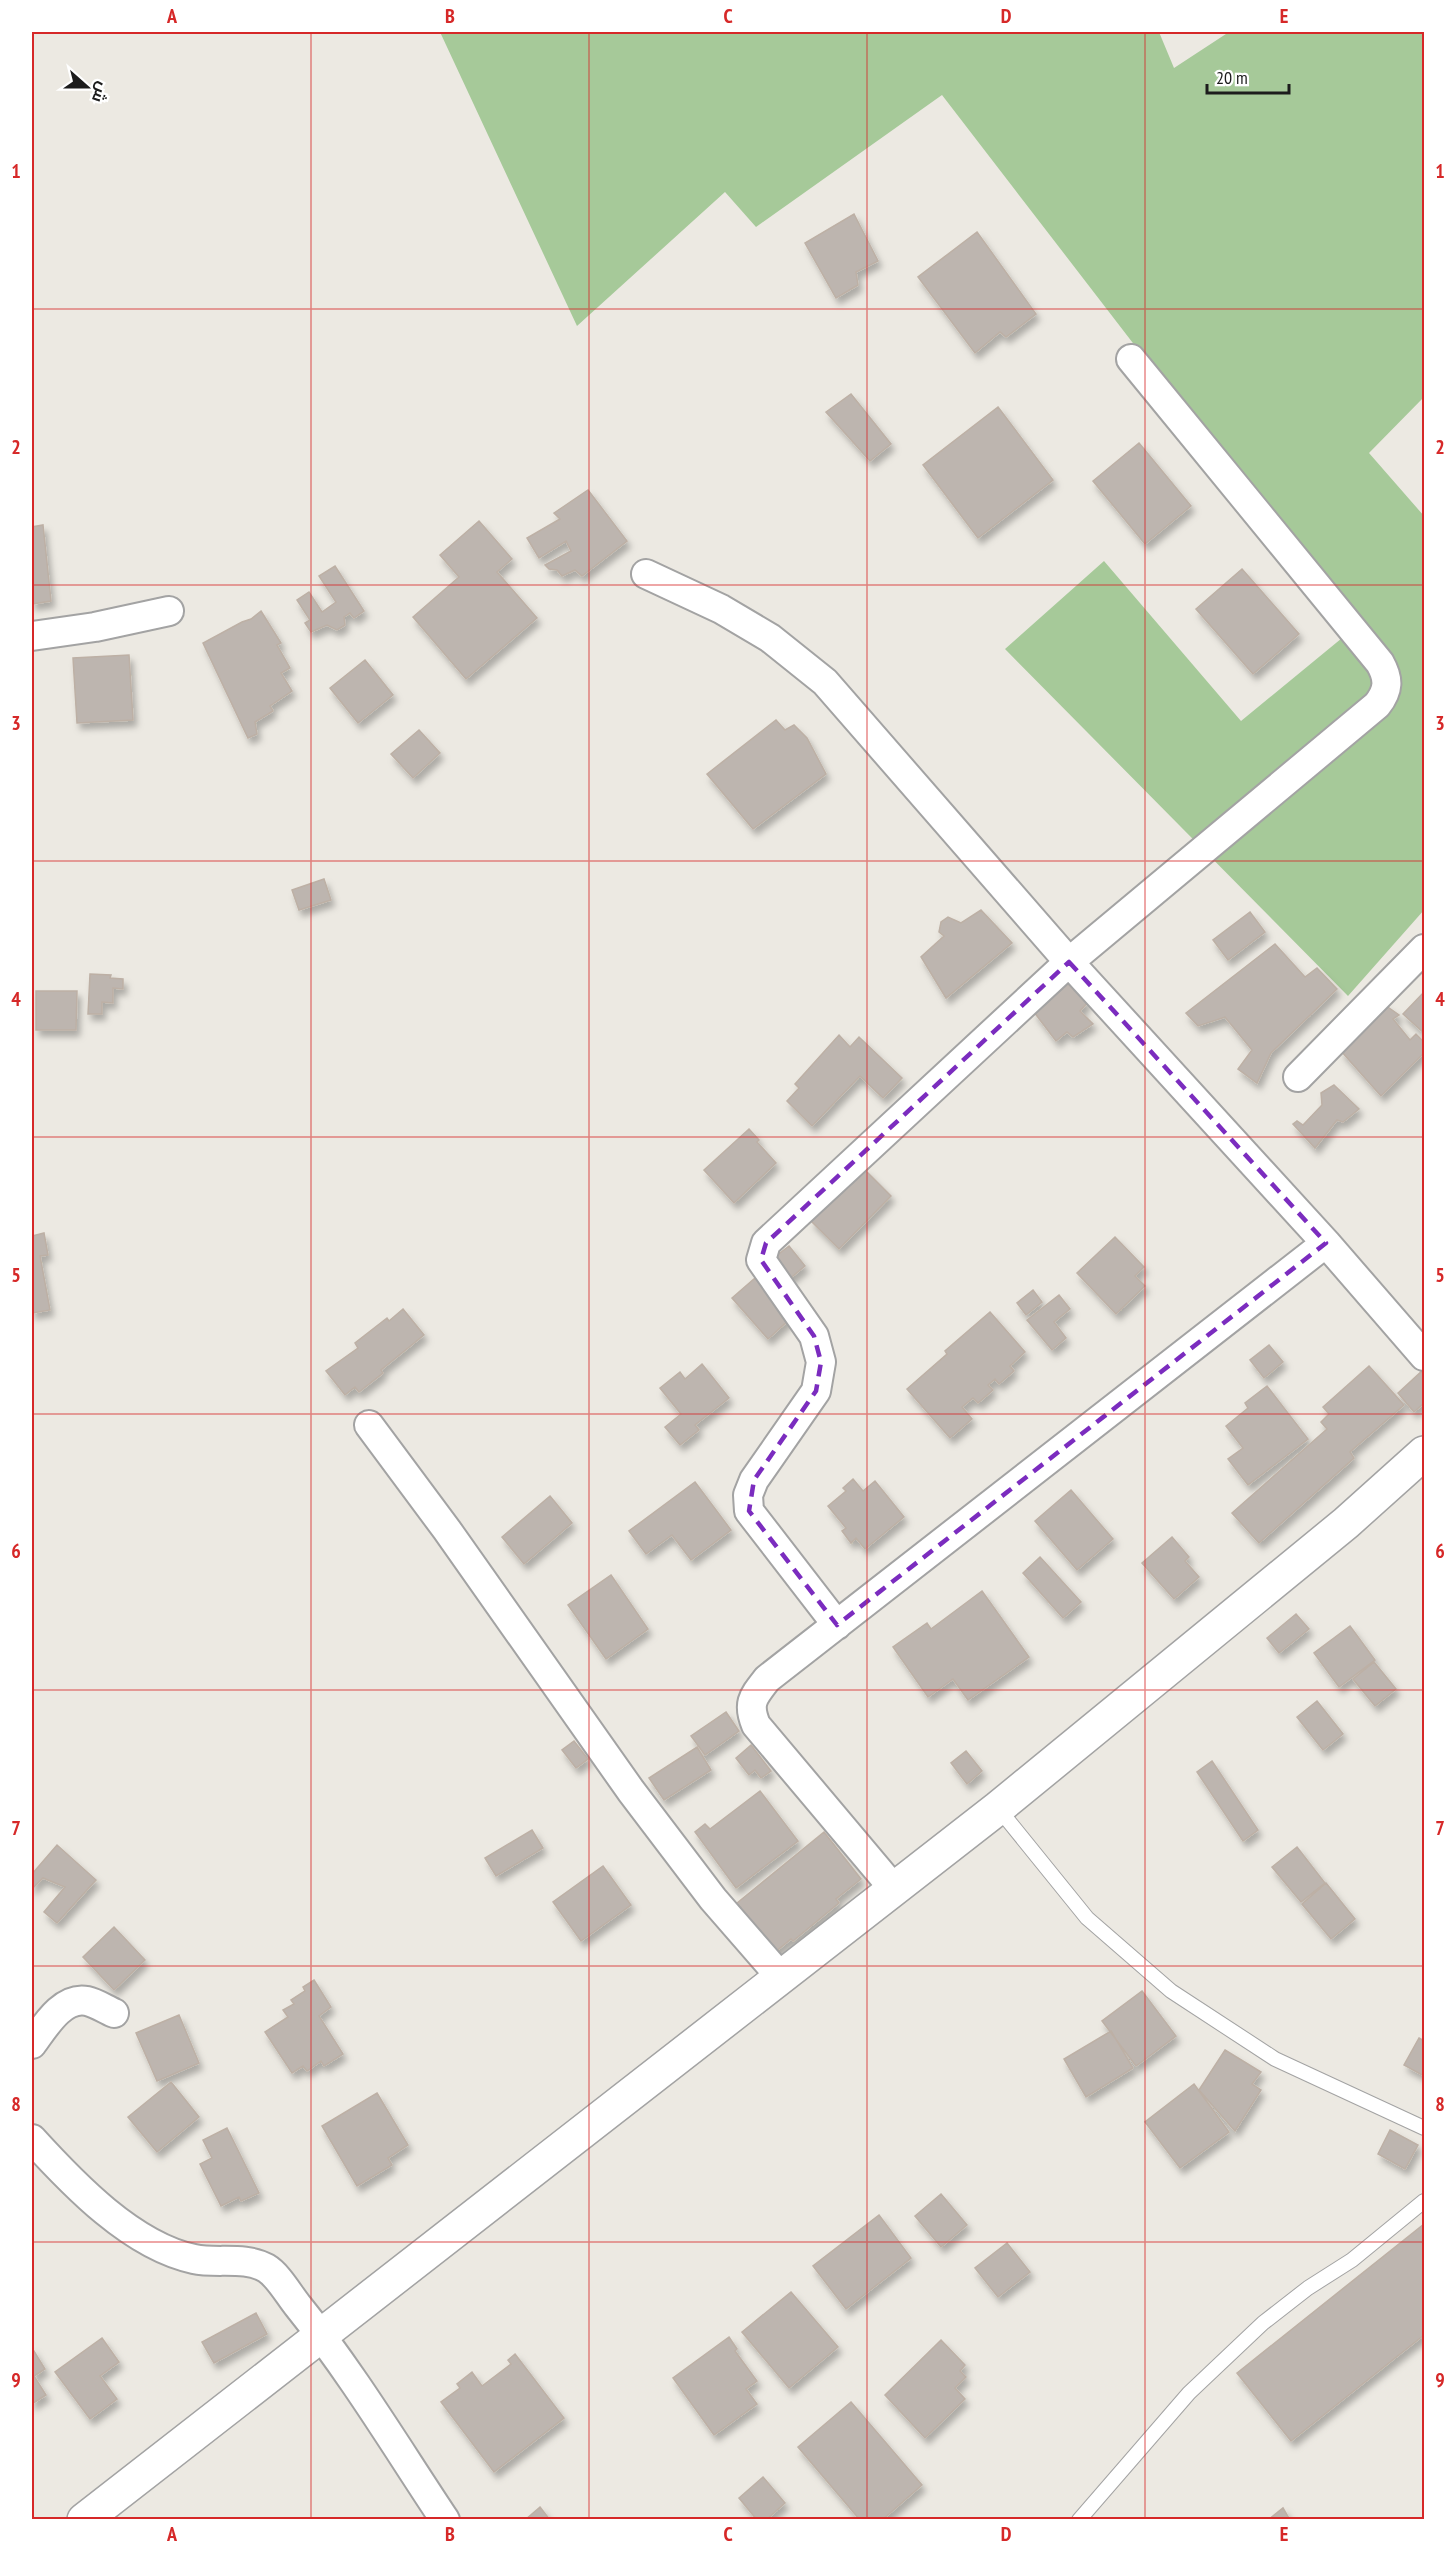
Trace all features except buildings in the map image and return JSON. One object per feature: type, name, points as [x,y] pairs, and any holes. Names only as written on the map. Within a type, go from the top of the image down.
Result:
[{"type":"street","points":[[837,1625],[749,1511],[748,1495],[754,1480],[816,1391],[821,1362],[814,1336],[762,1260],[763,1250],[775,1235],[1068,962],[1377,705],[1388,686],[1387,674],[1380,663],[1131,359]]},
{"type":"street","points":[[646,574],[721,609],[770,638],[825,682],[1068,962],[1326,1244],[1425,1356]]},
{"type":"street","points":[[32,636],[95,627],[168,611]]},
{"type":"street","points":[[1298,1077],[1425,949]]},
{"type":"street","points":[[894,1889],[756,1725],[750,1710],[756,1693],[767,1679],[1326,1244]]},
{"type":"street","points":[[369,1425],[447,1530],[631,1791],[713,1899],[780,1976]]},
{"type":"street","points":[[84,2520],[998,1808],[1346,1523],[1425,1453]]},
{"type":"street","points":[[32,2044],[56,2013],[68,2004],[85,2001],[114,2013]]},
{"type":"street","points":[[32,2139],[100,2207],[140,2236],[168,2251],[194,2259],[246,2263],[266,2268],[322,2335],[445,2520]]},
{"type":"lane","points":[[998,1808],[1087,1918],[1172,1990],[1275,2059],[1425,2128]]},
{"type":"lane","points":[[1079,2520],[1189,2393],[1263,2323],[1308,2288],[1352,2259],[1425,2201]]},
{"type":"highlighted area","points":[[1069,962],[1326,1243],[837,1625],[749,1511],[754,1480],[816,1391],[821,1362],[814,1336],[761,1260],[766,1243]]},
{"type":"green space","points":[[440,32],[1159,32],[1174,68],[1229,32],[1424,32],[1424,397],[1369,453],[1424,516],[1424,910],[1348,996],[1005,649],[1104,561],[1241,721],[1353,629],[942,95],[756,227],[725,192],[577,326]]}]
